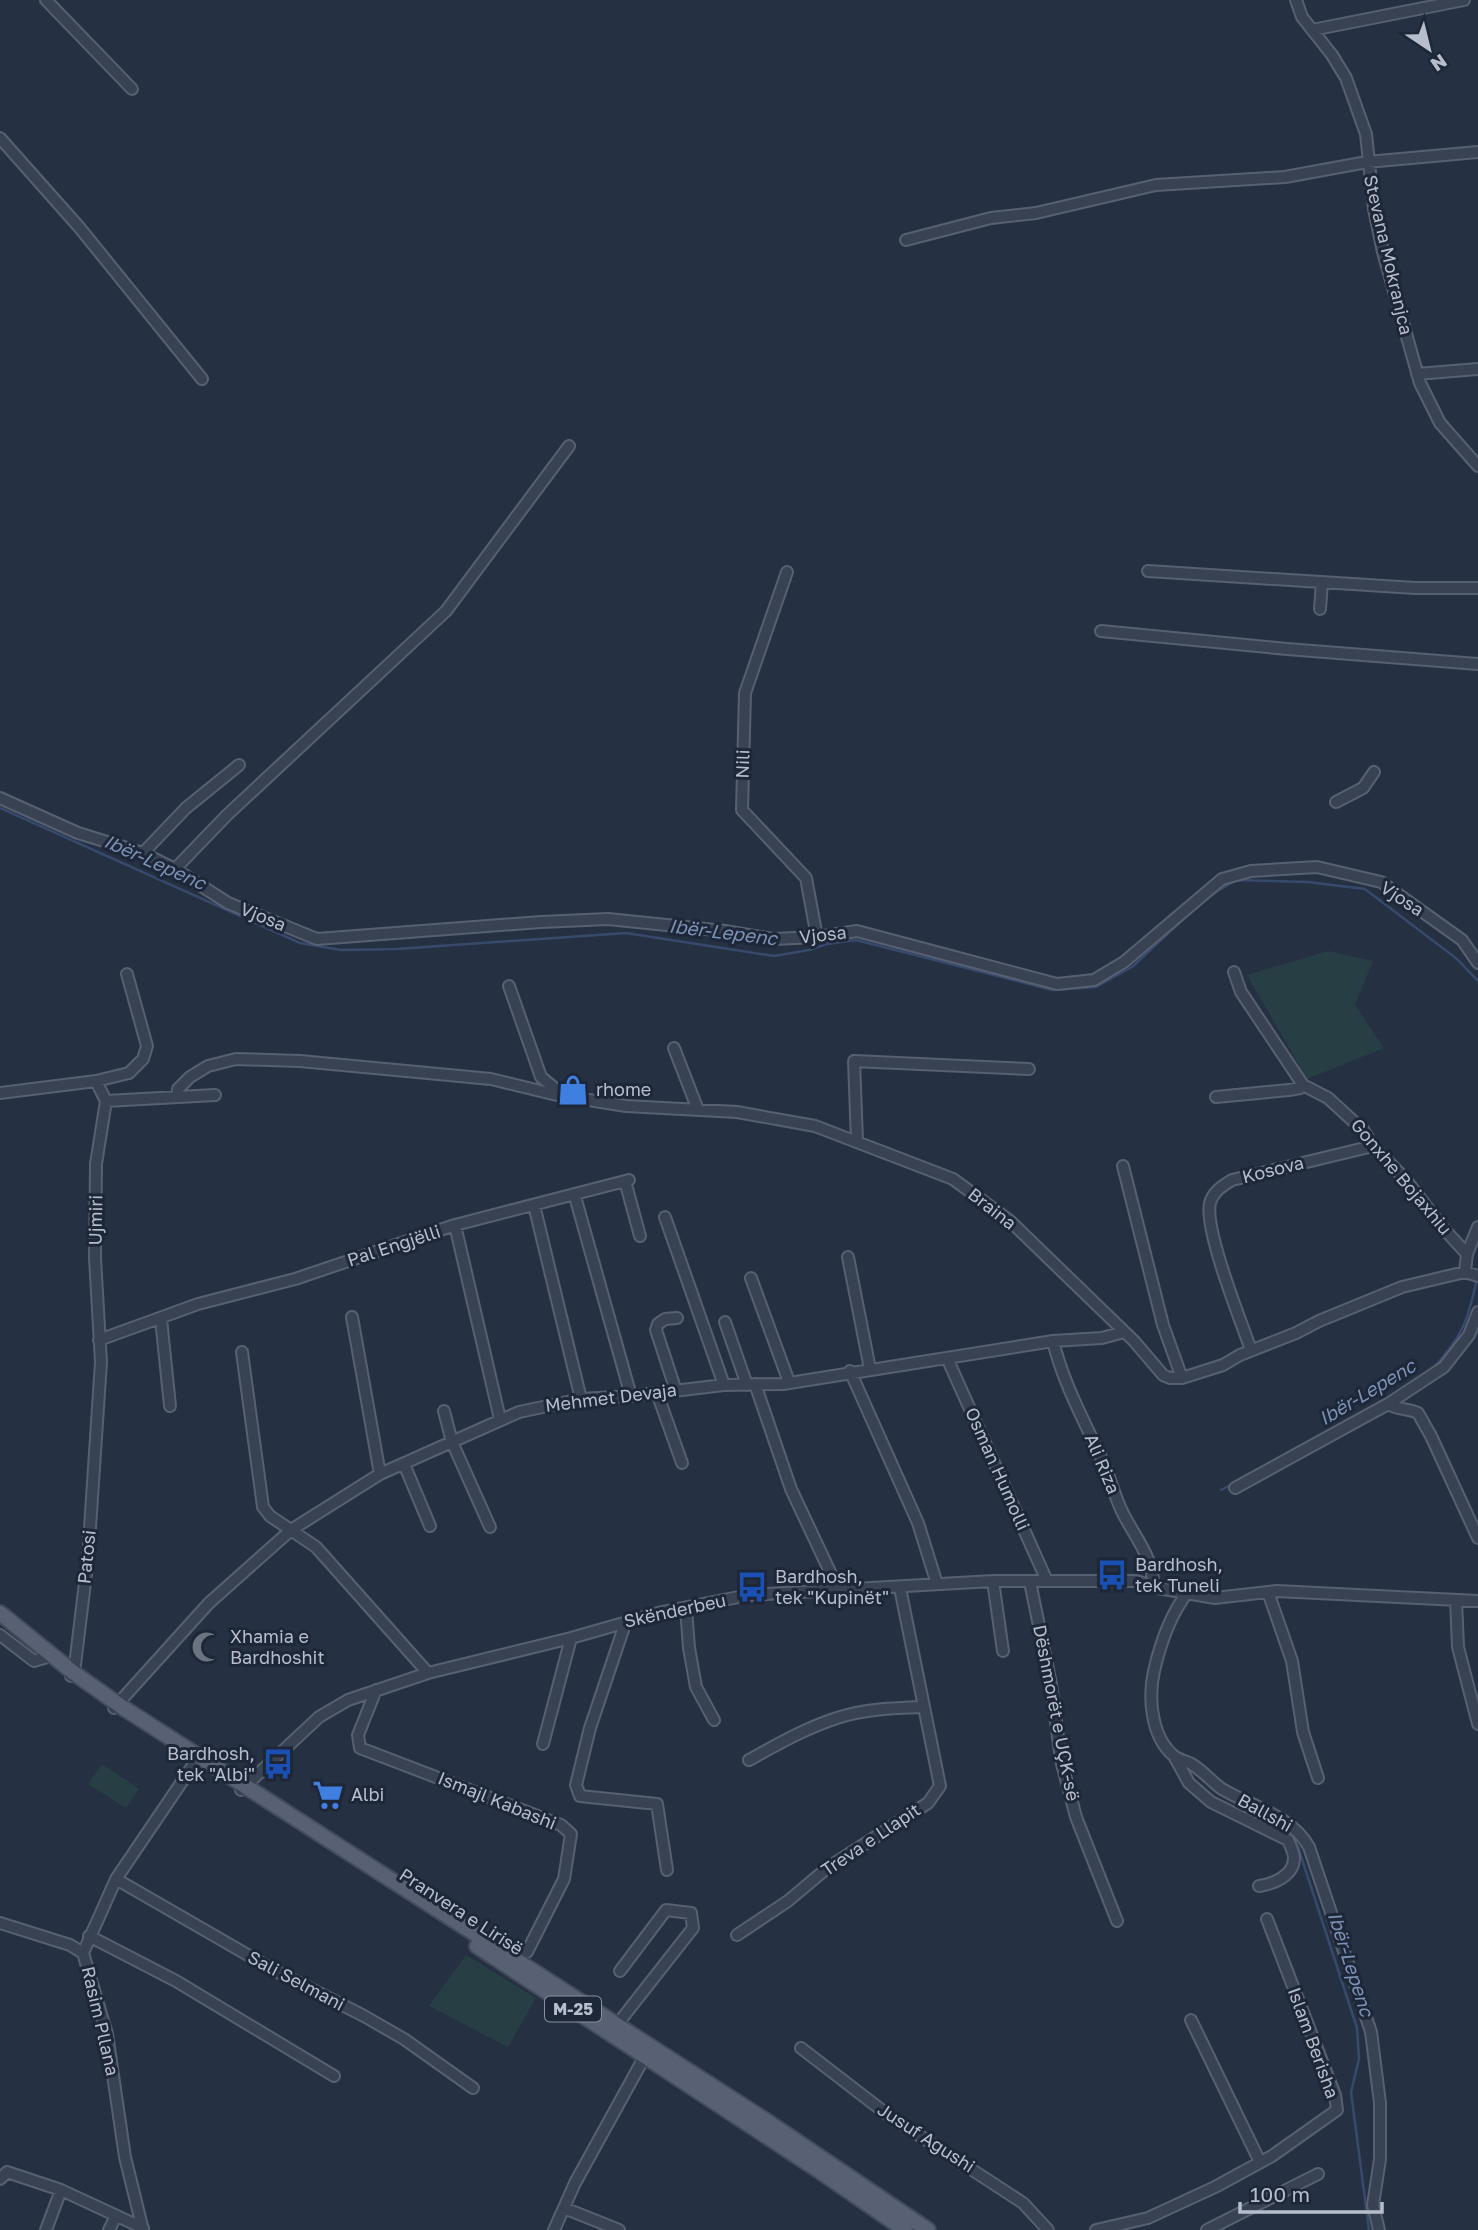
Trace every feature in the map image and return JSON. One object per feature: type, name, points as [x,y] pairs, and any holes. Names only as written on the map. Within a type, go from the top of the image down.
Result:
[{"type":"main road","name":"Pranvera e Lirisë","points":[[0,1613],[73,1675]]},
{"type":"main road","name":"Pranvera e Lirisë","points":[[0,1620],[47,1657],[197,1760],[765,2120],[928,2230]]},
{"type":"main road","name":"Pranvera e Lirisë","points":[[243,1788],[905,2230]]},
{"type":"street","points":[[46,0],[132,89]]},
{"type":"street","name":"Stevana Mokranjca","points":[[1296,0],[1302,17],[1332,55],[1346,78],[1366,134],[1367,162],[1383,252],[1417,374],[1440,423],[1478,466]]},
{"type":"street","points":[[1312,30],[1464,0]]},
{"type":"street","points":[[0,138],[79,227],[202,379]]},
{"type":"street","points":[[906,240],[992,218],[1036,213],[1156,185],[1285,177],[1367,162],[1478,152]]},
{"type":"street","points":[[1417,374],[1478,369]]},
{"type":"street","points":[[176,869],[228,815],[446,611],[569,446]]},
{"type":"street","points":[[1148,571],[1415,588],[1478,588]]},
{"type":"street","name":"Nili","points":[[787,572],[745,693],[742,810],[806,878],[817,937]]},
{"type":"street","points":[[1320,609],[1322,582]]},
{"type":"street","points":[[1101,631],[1478,664]]},
{"type":"street","points":[[143,853],[186,808],[240,765]]},
{"type":"street","points":[[1336,802],[1363,788],[1374,772]]},
{"type":"street","name":"Vjosa","points":[[0,798],[78,833],[143,853],[176,869],[228,903],[317,939],[608,919],[773,939],[817,937],[857,931],[1058,984],[1094,980],[1124,962],[1222,878],[1251,871],[1317,867],[1381,882],[1462,940],[1478,963]]},
{"type":"street","name":"Gonxhe Bojaxhiu","points":[[1234,972],[1241,992],[1303,1085],[1328,1098],[1364,1131],[1373,1146],[1406,1180],[1444,1230],[1467,1254],[1471,1274]]},
{"type":"street","points":[[0,1093],[96,1081],[129,1073],[143,1059],[147,1046],[127,974]]},
{"type":"street","points":[[509,986],[541,1077],[564,1097]]},
{"type":"street","points":[[674,1048],[698,1110]]},
{"type":"street","name":"Braina","points":[[177,1097],[178,1089],[190,1077],[208,1066],[236,1059],[300,1061],[491,1079],[564,1097],[626,1106],[737,1112],[815,1126],[953,1179],[1010,1221],[1124,1332],[1163,1375],[1182,1378]]},
{"type":"street","points":[[857,1141],[854,1061],[1029,1069]]},
{"type":"street","points":[[96,1081],[106,1101],[215,1095]]},
{"type":"street","points":[[1216,1097],[1289,1090],[1303,1085]]},
{"type":"street","name":"Ujmiri","points":[[99,1340],[95,1258],[96,1164],[106,1101]]},
{"type":"street","name":"Kosova","points":[[1251,1350],[1219,1256],[1210,1216],[1212,1196],[1232,1180],[1373,1146]]},
{"type":"street","points":[[1123,1166],[1157,1303],[1182,1378],[1223,1365],[1251,1350],[1402,1287],[1471,1274]]},
{"type":"street","name":"Pal Engjëlli","points":[[99,1340],[198,1304],[295,1279],[455,1226],[627,1181],[640,1236]]},
{"type":"street","points":[[576,1200],[631,1396]]},
{"type":"street","points":[[534,1205],[581,1399]]},
{"type":"street","points":[[666,1217],[724,1385]]},
{"type":"street","points":[[455,1226],[500,1419]]},
{"type":"street","name":"Gonxhe Bojaxhiu","points":[[1467,1254],[1478,1227]]},
{"type":"street","points":[[848,1257],[870,1369]]},
{"type":"street","points":[[751,1278],[789,1382]]},
{"type":"street","points":[[1235,1488],[1388,1404],[1444,1367],[1469,1335],[1478,1311]]},
{"type":"street","points":[[352,1317],[380,1474]]},
{"type":"street","points":[[676,1391],[656,1330],[658,1324],[665,1319],[677,1318]]},
{"type":"street","points":[[161,1319],[170,1406]]},
{"type":"street","points":[[725,1322],[791,1489],[839,1591]]},
{"type":"street","points":[[1473,1324],[1478,1344]]},
{"type":"street","name":"Mehmet Devaja","points":[[116,1706],[209,1603],[290,1530],[380,1474],[500,1419],[538,1406],[581,1399],[724,1385],[789,1382],[1053,1341],[1102,1338],[1124,1332]]},
{"type":"street","name":"Patosi","points":[[73,1675],[88,1558],[101,1362],[99,1340]]},
{"type":"street","name":"Ali Riza","points":[[1053,1341],[1059,1366],[1074,1403],[1151,1567],[1155,1587]]},
{"type":"street","points":[[242,1352],[263,1507],[316,1547],[428,1673]]},
{"type":"street","name":"Osman Humolli","points":[[947,1358],[1047,1581]]},
{"type":"street","points":[[850,1371],[918,1523],[937,1584]]},
{"type":"street","points":[[657,1393],[682,1463]]},
{"type":"street","points":[[1388,1404],[1395,1409],[1418,1413],[1478,1538]]},
{"type":"street","points":[[444,1411],[452,1442],[490,1527]]},
{"type":"street","points":[[404,1464],[430,1526]]},
{"type":"street","points":[[993,1581],[1003,1651]]},
{"type":"street","name":"Skënderbeu","points":[[243,1788],[319,1717],[348,1700],[428,1673],[571,1638],[626,1621],[749,1595],[993,1581],[1136,1581],[1215,1598],[1272,1591],[1478,1601]]},
{"type":"street","name":"Dëshmorët e UÇK-së","points":[[1030,1581],[1051,1684],[1061,1759],[1076,1817],[1116,1921]]},
{"type":"street","name":"Treva e Llapit","points":[[737,1935],[788,1900],[826,1869],[928,1803],[940,1786],[900,1588]]},
{"type":"street","points":[[1272,1591],[1292,1661],[1303,1732],[1318,1778]]},
{"type":"street","points":[[1184,1592],[1158,1657],[1152,1680],[1151,1706],[1154,1719],[1166,1746],[1189,1783],[1211,1802],[1288,1840],[1294,1857],[1292,1868],[1286,1875],[1268,1885],[1259,1886]]},
{"type":"street","points":[[1456,1600],[1458,1647],[1478,1724]]},
{"type":"street","points":[[686,1608],[696,1687],[714,1720]]},
{"type":"street","points":[[626,1621],[590,1728],[576,1785],[580,1796],[657,1804],[667,1870]]},
{"type":"street","points":[[0,1635],[34,1661],[47,1657]]},
{"type":"street","points":[[543,1744],[571,1638]]},
{"type":"street","name":"Ismajl Kabashi","points":[[376,1690],[358,1735],[360,1748],[561,1825],[571,1834],[564,1879],[527,1952]]},
{"type":"street","points":[[749,1760],[799,1732],[839,1717],[884,1709],[923,1707]]},
{"type":"street","name":"Ballshi","points":[[1174,1756],[1193,1765],[1225,1790],[1289,1822],[1304,1837],[1309,1847],[1371,2032],[1380,2102],[1380,2158],[1373,2204],[1379,2230]]},
{"type":"street","name":"Rasim Pllana","points":[[143,2229],[125,2157],[107,2034],[83,1953],[116,1880],[197,1760]]},
{"type":"street","name":"Sali Selmani","points":[[116,1880],[272,1969],[404,2039],[472,2088]]},
{"type":"street","points":[[616,2026],[693,1928],[691,1913],[666,1910],[620,1971]]},
{"type":"street","name":"Islam Berisha","points":[[1096,2230],[1148,2218],[1215,2187],[1272,2156],[1337,2110],[1335,2095],[1267,1919]]},
{"type":"street","points":[[0,1923],[70,1945],[83,1953]]},
{"type":"street","points":[[89,1936],[176,1981],[334,2076]]},
{"type":"street","points":[[1191,2020],[1260,2162]]},
{"type":"street","name":"Jusuf Agushi","points":[[801,2048],[888,2115],[1023,2203],[1048,2230]]},
{"type":"street","points":[[554,2230],[645,2056]]},
{"type":"street","points":[[0,2179],[7,2172],[61,2190],[143,2229]]},
{"type":"street","points":[[1206,2230],[1318,2174]]},
{"type":"street","points":[[46,2230],[61,2190]]},
{"type":"street","points":[[564,2208],[619,2230]]},
{"type":"street","points":[[109,2230],[116,2216]]},
{"type":"green space","points":[[1328,951],[1373,961],[1355,1005],[1384,1048],[1307,1079],[1247,975]]},
{"type":"green space","points":[[102,1764],[139,1789],[126,1808],[88,1784]]},
{"type":"green space","points":[[466,1955],[536,1998],[508,2047],[429,2006]]},
{"type":"waterway","name":"Ibër-Lepenc","points":[[0,808],[300,943],[341,950],[397,949],[626,933],[774,956],[856,940],[1052,990],[1096,987],[1132,967],[1192,911]]},
{"type":"waterway","name":"Ibër-Lepenc","points":[[1208,897],[1236,880],[1308,882],[1365,889],[1457,959],[1478,981]]},
{"type":"waterway","name":"Ibër-Lepenc","points":[[1433,1368],[1451,1347],[1462,1328],[1477,1279]]},
{"type":"waterway","name":"Ibër-Lepenc","points":[[1221,1490],[1233,1484]]},
{"type":"waterway","name":"Ibër-Lepenc","points":[[1267,1824],[1283,1832]]},
{"type":"waterway","name":"Ibër-Lepenc","points":[[1294,1840],[1357,2028],[1359,2059],[1351,2092],[1369,2230]]},
{"type":"place","name":"rhome","points":[[573,1090]]},
{"type":"place","name":"Bardhosh, tek Tuneli","points":[[1112,1575]]},
{"type":"place","name":"Bardhosh, tek \"Kupinët\"","points":[[752,1587]]},
{"type":"place","name":"Xhamia e Bardhoshit","points":[[207,1647]]},
{"type":"place","name":"Bardhosh, tek \"Albi\"","points":[[278,1764]]},
{"type":"place","name":"Albi","points":[[328,1795]]}]
